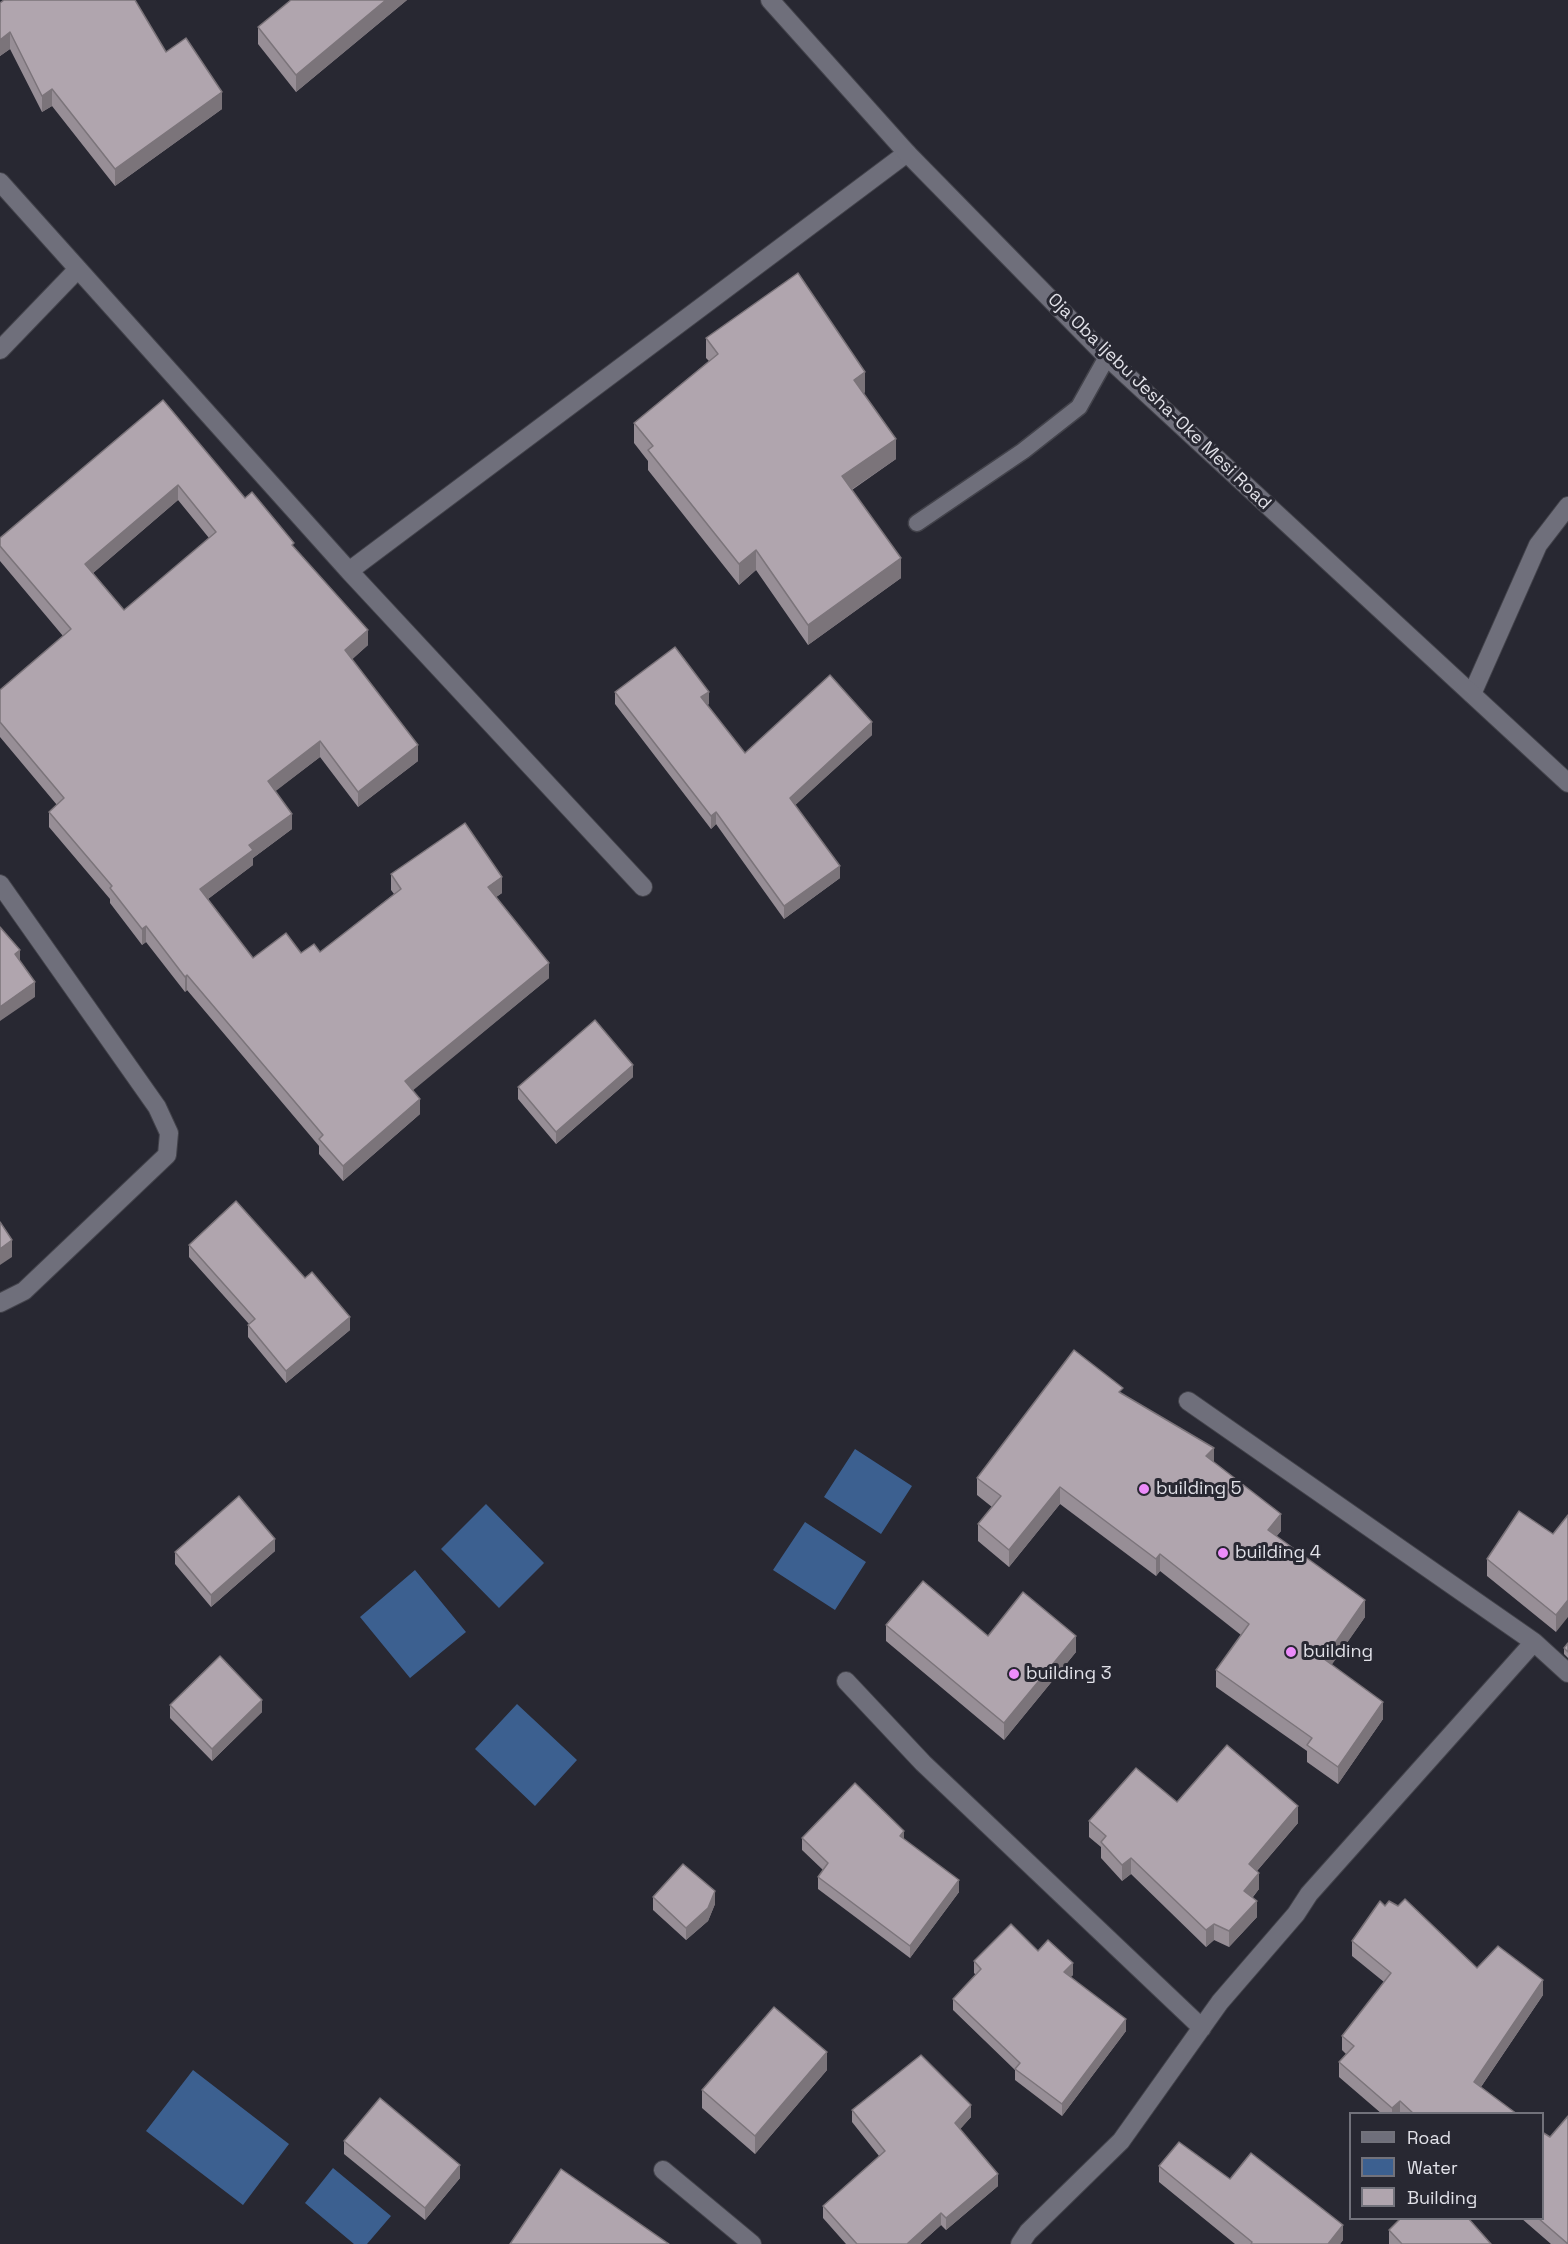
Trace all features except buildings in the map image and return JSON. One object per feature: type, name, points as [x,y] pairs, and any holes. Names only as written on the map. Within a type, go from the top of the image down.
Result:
[{"type":"street","name":"Oja Oba Ijebu Jesha-Oke Mesi Road","points":[[770,0],[908,153],[1107,357],[1568,783]]},
{"type":"street","points":[[349,571],[908,153]]},
{"type":"street","points":[[0,182],[349,571],[643,887]]},
{"type":"street","points":[[0,350],[77,270]]},
{"type":"street","points":[[1472,694],[1538,545],[1568,506]]},
{"type":"street","points":[[0,884],[157,1107],[169,1133],[167,1155],[24,1291],[0,1303]]},
{"type":"street","points":[[1188,1401],[1534,1642],[1568,1673]]},
{"type":"street","points":[[1020,2244],[1028,2232],[1121,2141],[1220,2002],[1296,1914],[1309,1894],[1534,1642]]},
{"type":"street","points":[[846,1681],[923,1763],[1202,2028]]},
{"type":"street","points":[[663,2170],[752,2244]]},
{"type":"lane","points":[[917,523],[1023,451],[1079,407],[1107,357]]},
{"type":"water","points":[[855,1449],[912,1486],[881,1534],[824,1497]]},
{"type":"water","points":[[486,1504],[544,1563],[499,1608],[441,1549]]},
{"type":"water","points":[[805,1522],[866,1562],[835,1610],[773,1570]]},
{"type":"water","points":[[415,1570],[466,1632],[410,1678],[360,1617]]},
{"type":"water","points":[[517,1704],[577,1760],[535,1806],[475,1749]]},
{"type":"water","points":[[193,2070],[289,2144],[243,2205],[146,2131]]},
{"type":"water","points":[[333,2168],[391,2216],[367,2244],[354,2244],[305,2203]]},
{"type":"place","name":"building 5","points":[[1144,1489]]},
{"type":"place","name":"building 4","points":[[1223,1553]]},
{"type":"place","name":"building","points":[[1291,1652]]},
{"type":"place","name":"building 3","points":[[1014,1674]]}]
